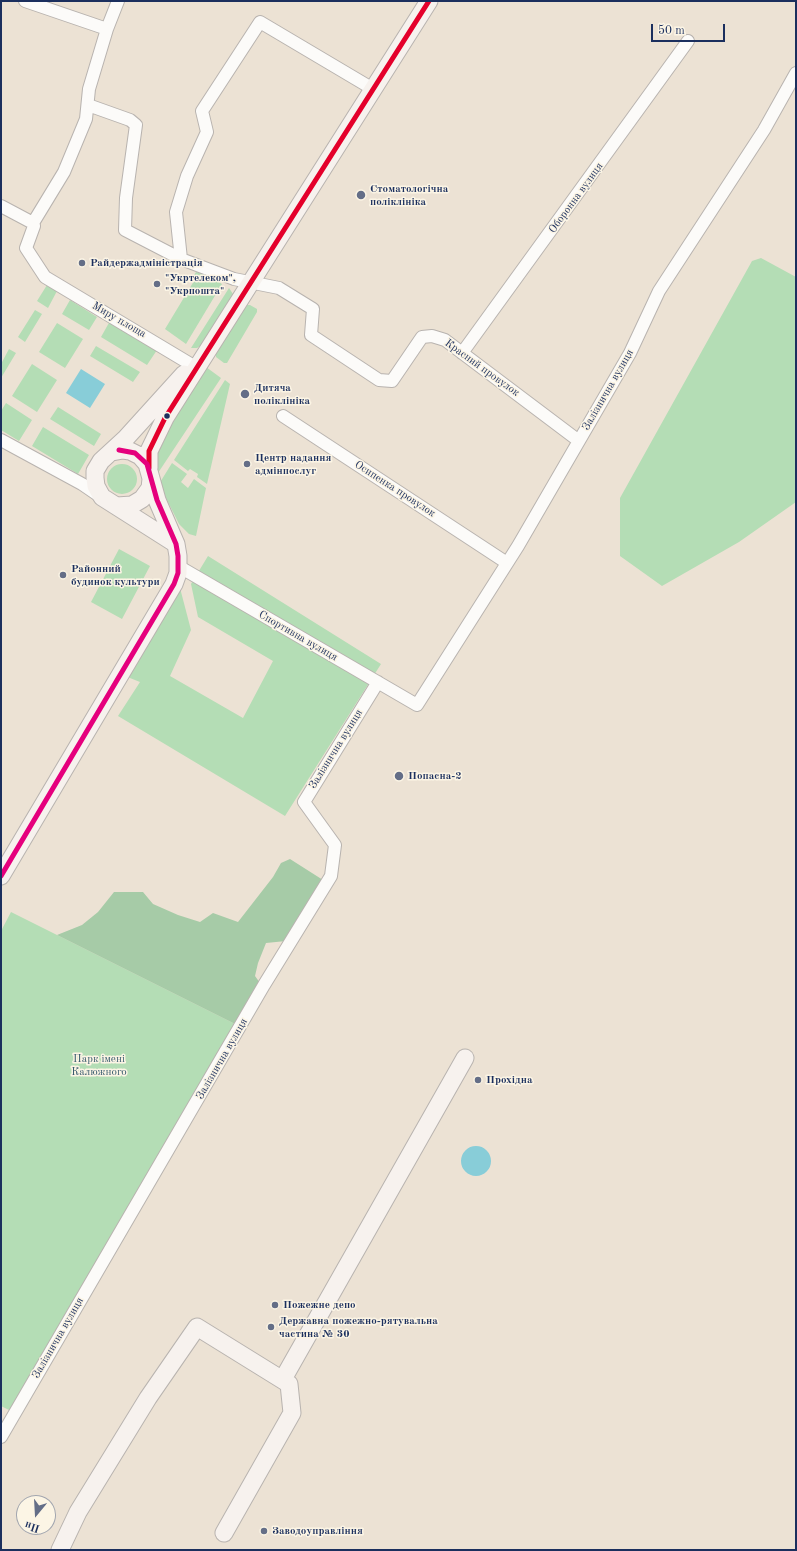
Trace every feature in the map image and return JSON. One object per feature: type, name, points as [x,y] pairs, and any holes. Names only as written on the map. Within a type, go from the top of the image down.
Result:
[{"type":"street","points":[[25,1],[107,28]]},
{"type":"street","points":[[1,206],[33,222],[64,172],[86,119],[89,88],[107,28],[118,1]]},
{"type":"street","points":[[117,506],[132,505],[142,499],[150,488],[149,450],[162,424],[197,363],[250,283],[429,1]]},
{"type":"street","points":[[181,259],[176,212],[187,176],[207,132],[202,111],[260,22],[373,89]]},
{"type":"street","name":"Оборонна вулиця","points":[[462,353],[688,42]]},
{"type":"street","name":"Залізнична вулиця","points":[[417,705],[507,563],[579,441],[630,353],[659,291],[764,130],[796,73]]},
{"type":"street","points":[[88,105],[130,120],[136,125],[126,198],[125,230],[181,259],[234,279],[250,283]]},
{"type":"street","name":"Миру площа","points":[[33,222],[34,226],[26,248],[45,277],[197,363]]},
{"type":"street","name":"Красний провулок","points":[[250,283],[279,288],[313,309],[311,335],[379,380],[392,382],[422,337],[432,336],[444,340],[579,441]]},
{"type":"street","points":[[82,484],[95,473],[101,461],[112,452],[197,363]]},
{"type":"street","name":"Осипенка провулок","points":[[283,416],[507,563]]},
{"type":"street","points":[[1,440],[82,484],[176,544]]},
{"type":"street","points":[[1,876],[174,584],[178,566],[176,544],[157,500],[150,473],[144,459],[135,453],[123,450],[112,452]]},
{"type":"street","points":[[95,473],[96,486],[102,497]]},
{"type":"street","name":"Спортивна вулиця","points":[[178,566],[417,705]]},
{"type":"street","name":"Залізнична вулиця","points":[[1,1437],[264,986],[331,876],[335,845],[304,802],[378,682]]},
{"type":"street","points":[[283,1379],[465,1058]]},
{"type":"street","points":[[60,1550],[78,1512],[148,1398],[197,1327],[290,1384],[292,1413],[224,1533]]},
{"type":"green space","points":[[761,258],[796,277],[796,502],[739,542],[662,586],[620,556],[620,498],[752,261]]},
{"type":"green space","points":[[196,272],[205,274],[222,284],[186,344],[165,329],[194,281],[193,277]]},
{"type":"green space","points":[[47,285],[57,291],[48,308],[37,301]]},
{"type":"green space","points":[[229,288],[233,294],[232,299],[203,344],[197,348],[191,348]]},
{"type":"green space","points":[[70,300],[97,317],[89,330],[62,314]]},
{"type":"green space","points":[[246,305],[250,305],[257,309],[257,312],[227,363],[224,363],[216,357],[216,354]]},
{"type":"green space","points":[[35,310],[42,314],[25,342],[18,337]]},
{"type":"green space","points":[[110,321],[157,350],[147,365],[101,337]]},
{"type":"green space","points":[[57,323],[83,339],[65,368],[39,352]]},
{"type":"green space","points":[[96,346],[140,372],[133,382],[90,356]]},
{"type":"green space","points":[[9,349],[16,353],[1,378],[1,364]]},
{"type":"green space","points":[[32,364],[57,380],[37,412],[12,396]]},
{"type":"green space","points":[[206,367],[221,378],[156,476],[155,452]]},
{"type":"green space","points":[[225,380],[230,384],[207,484],[197,477],[198,474],[190,469],[188,471],[174,460]]},
{"type":"green space","points":[[6,403],[32,420],[19,441],[1,430],[1,411]]},
{"type":"green space","points":[[58,407],[101,434],[94,446],[50,419]]},
{"type":"green space","points":[[43,427],[89,455],[78,474],[32,446]]},
{"type":"green space","points":[[172,463],[187,474],[181,482],[188,488],[194,479],[206,488],[196,536],[189,534],[179,524],[159,484]]},
{"type":"green space","points":[[122,464],[133,468],[137,479],[133,490],[122,494],[111,490],[107,479],[111,468]]},
{"type":"green space","points":[[119,549],[150,566],[122,619],[91,602]]},
{"type":"green space","points":[[208,556],[381,664],[285,816],[118,716],[140,682],[125,676],[180,588],[191,630],[170,676],[243,718],[273,661],[198,617],[191,584]]},
{"type":"green space","points":[[290,859],[323,880],[286,941],[266,943],[258,963],[255,976],[260,983],[235,1024],[57,935],[82,925],[98,912],[114,892],[143,892],[153,904],[178,915],[200,922],[213,913],[238,922],[273,877],[281,863]]},
{"type":"green space","name":"Парк імені Калюжного","points":[[11,912],[235,1024],[11,1411],[1,1406],[1,931]]},
{"type":"water","points":[[81,369],[105,384],[90,408],[66,393]]},
{"type":"water","points":[[476,1146],[482,1147],[490,1155],[490,1167],[482,1175],[476,1176],[470,1175],[462,1167],[461,1161],[462,1155],[470,1147]]},
{"type":"transit line","points":[[149,468],[149,451],[165,418],[429,1]]},
{"type":"transit line","points":[[1,876],[174,584],[178,573],[176,544],[157,500],[147,464],[135,453],[119,450]]},
{"type":"place","name":"Стоматологічна поліклініка","points":[[361,195]]},
{"type":"place","name":"Райдержадміністрація","points":[[82,263]]},
{"type":"place","name":"\"Укртелеком\", \"Укрпошта\"","points":[[157,284]]},
{"type":"place","name":"Дитяча поліклініка","points":[[245,394]]},
{"type":"place","name":"Центр надання адмінпослуг","points":[[247,464]]},
{"type":"place","name":"Районний будинок культури","points":[[63,575]]},
{"type":"place","name":"Попасна-2","points":[[399,776]]},
{"type":"place","name":"Прохідна","points":[[478,1080]]},
{"type":"place","name":"Пожежне депо","points":[[275,1305]]},
{"type":"place","name":"Державна пожежно-рятувальна частина № 30","points":[[271,1327]]},
{"type":"place","name":"Заводоуправління","points":[[264,1531]]}]
